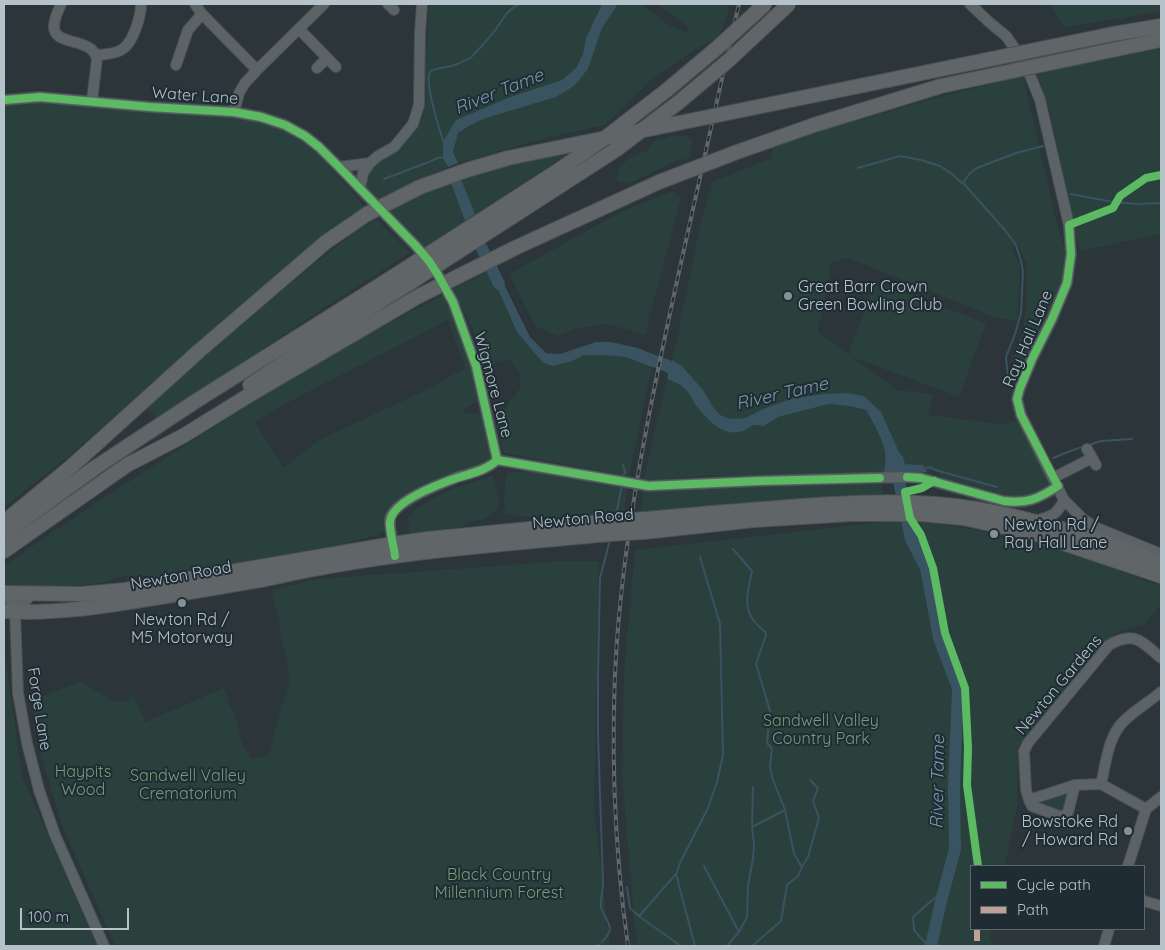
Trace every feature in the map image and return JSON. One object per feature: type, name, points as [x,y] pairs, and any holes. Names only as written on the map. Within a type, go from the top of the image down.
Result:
[{"type":"highway","points":[[4,534],[96,467],[196,401],[556,172],[674,84],[765,4]]},
{"type":"highway","points":[[4,551],[119,470],[617,149],[680,102],[729,60],[789,4]]},
{"type":"highway","points":[[4,522],[72,466],[199,351],[326,242],[367,214],[420,187],[508,158],[1113,34],[1161,26]]},
{"type":"highway","points":[[136,460],[183,436],[417,297],[517,247],[659,182],[806,128],[940,86],[1161,40]]},
{"type":"highway","name":"Newton Road","points":[[9,611],[49,611],[113,605],[264,579],[325,567],[394,550],[427,539],[611,528],[645,525],[741,510],[850,503],[889,508],[976,509],[1035,521],[1123,549],[1161,564]]},
{"type":"highway","name":"Newton Road","points":[[919,508],[1036,534],[1161,576]]},
{"type":"highway","name":"Newton Road","points":[[4,594],[80,594],[125,590],[394,550]]},
{"type":"highway","points":[[125,590],[152,590],[199,583],[209,588]]},
{"type":"street","points":[[61,4],[53,28],[56,35],[84,44],[96,55],[92,102]]},
{"type":"street","points":[[96,55],[117,53],[131,42],[140,17],[141,4]]},
{"type":"street","points":[[195,4],[202,14],[257,70]]},
{"type":"street","points":[[234,112],[239,93],[245,83],[324,4]]},
{"type":"street","points":[[360,188],[363,173],[370,163],[394,147],[413,124],[419,105],[422,4]]},
{"type":"street","name":"Ray Hall Lane","points":[[970,4],[1006,36],[1024,63],[1040,100],[1069,225],[1071,254],[1066,283],[1052,319],[1032,359],[1017,399],[1021,415],[1064,500]]},
{"type":"street","points":[[176,65],[188,30],[202,14]]},
{"type":"street","points":[[299,28],[326,58],[336,66]]},
{"type":"street","points":[[317,68],[326,58]]},
{"type":"street","name":"Water Lane","points":[[4,100],[40,97],[234,112],[261,117],[285,125],[305,136],[360,188]]},
{"type":"street","points":[[339,167],[370,163]]},
{"type":"street","name":"Wigmore Lane","points":[[360,188],[429,260],[453,302],[476,366],[497,460],[491,466],[446,482],[407,500],[394,511],[390,521],[394,550]]},
{"type":"street","points":[[497,460],[649,486],[758,481],[921,478],[1004,501],[1023,502],[1039,498],[1055,482],[1092,457]]},
{"type":"street","points":[[1035,521],[1052,516],[1059,510],[1064,500],[1083,519],[1097,528],[1161,554]]},
{"type":"street","points":[[1020,518],[1023,502]]},
{"type":"street","points":[[4,594],[13,602],[9,611]]},
{"type":"street","points":[[9,611],[32,594]]},
{"type":"street","name":"Forge Lane","points":[[9,611],[18,693],[27,743],[39,790],[55,835],[104,946]]},
{"type":"street","name":"Newton Gardens","points":[[1029,800],[1026,790],[1024,751],[1028,743],[1109,645],[1131,637],[1138,639],[1161,658]]},
{"type":"street","points":[[1101,784],[1110,744],[1116,731],[1122,722],[1161,692]]},
{"type":"street","points":[[1075,785],[1068,812],[1064,816],[1032,806],[1029,800],[1075,785],[1101,784],[1146,809]]},
{"type":"street","points":[[1128,865],[1146,809],[1161,797]]},
{"type":"street","points":[[1145,901],[1161,906]]},
{"type":"street","points":[[1104,946],[1109,930]]},
{"type":"green space","points":[[429,4],[602,4],[586,38],[583,54],[576,68],[562,80],[510,97],[456,120],[443,158],[448,167],[377,200],[364,186],[371,168],[403,144],[423,116],[426,99]]},
{"type":"green space","points":[[618,4],[639,4],[667,24],[688,33],[687,26],[657,4],[730,4],[726,20],[718,37],[696,49],[650,81],[605,125],[538,140],[458,163],[453,152],[458,133],[483,119],[556,97],[588,69],[602,28]]},
{"type":"green space","points":[[1049,4],[1161,4],[1161,12],[1064,27]]},
{"type":"green space","points":[[1161,49],[1161,234],[1080,251],[1049,108],[1035,73]]},
{"type":"green space","points":[[1023,76],[1058,228],[1066,251],[1062,283],[1017,379],[1013,359],[1024,326],[1027,265],[1017,242],[1012,248],[1020,266],[1017,321],[994,317],[848,258],[830,263],[818,332],[848,354],[875,282],[986,323],[959,397],[850,356],[897,390],[933,394],[929,415],[999,424],[1020,421],[1052,485],[1034,495],[1014,497],[942,477],[935,470],[927,472],[922,465],[905,464],[881,412],[864,396],[848,393],[763,409],[745,418],[731,419],[720,415],[703,390],[682,366],[672,360],[700,226],[712,182],[772,158],[772,147],[794,139],[931,99]]},
{"type":"green space","points":[[37,101],[234,114],[269,124],[291,133],[316,152],[364,207],[311,245],[220,322],[67,458],[4,507],[4,105]]},
{"type":"green space","points":[[671,136],[688,136],[693,142],[689,158],[674,162],[628,184],[617,180],[619,168],[625,162],[635,155],[646,152],[654,141]]},
{"type":"green space","points":[[578,148],[475,214],[461,179],[485,170]]},
{"type":"green space","points":[[451,183],[465,221],[425,247],[390,211],[423,194]]},
{"type":"green space","points":[[672,191],[681,197],[645,335],[608,324],[577,328],[558,336],[535,326],[509,274],[621,212]]},
{"type":"green space","points":[[376,219],[410,253],[322,309],[157,420],[146,406],[308,269],[359,229]]},
{"type":"green space","points":[[490,271],[517,332],[537,356],[572,361],[584,355],[626,357],[652,367],[629,476],[504,453],[495,421],[521,387],[519,373],[509,359],[480,368],[473,329],[453,289]]},
{"type":"green space","points":[[445,294],[454,312],[476,387],[478,402],[463,409],[464,414],[483,414],[493,456],[490,463],[437,482],[387,521],[384,521],[384,531],[378,535],[337,545],[212,567],[190,569],[161,577],[123,576],[101,583],[72,586],[4,588],[4,566],[64,524],[269,393],[409,312]],"holes":[[[448,320],[465,368],[432,387],[321,439],[284,468],[255,422],[283,405]]]},
{"type":"green space","points":[[667,379],[684,387],[696,404],[716,426],[764,426],[778,417],[829,404],[866,410],[885,449],[883,475],[704,476],[653,480],[644,478]]},
{"type":"green space","points":[[531,471],[627,487],[624,513],[564,518],[505,514],[506,473]]},
{"type":"green space","points":[[493,476],[500,500],[496,510],[484,519],[470,522],[462,527],[409,533],[408,517],[417,508],[451,489]]},
{"type":"green space","points":[[807,483],[881,483],[883,494],[748,503],[640,513],[643,489],[660,491]]},
{"type":"green space","name":"Sandwell Valley Country Park","points":[[890,521],[921,521],[1038,541],[1161,586],[1161,607],[1145,624],[1115,633],[1018,747],[1017,806],[1005,865],[970,865],[970,930],[992,930],[990,938],[995,946],[638,946],[634,920],[622,775],[624,672],[635,550]]},
{"type":"green space","points":[[563,561],[599,561],[594,809],[610,946],[115,946],[62,825],[40,751],[32,700],[81,681],[114,702],[129,700],[134,696],[145,722],[224,688],[230,707],[234,712],[241,741],[251,759],[268,755],[290,678],[272,590],[317,579]]},
{"type":"green space","points":[[4,648],[22,776],[97,946],[4,946]]},
{"type":"green space","points":[[1067,791],[1069,793],[1065,809],[1061,812],[1035,805],[1034,801]]},
{"type":"water","points":[[602,4],[618,4],[602,28],[588,69],[574,86],[556,97],[483,119],[458,133],[453,152],[458,163],[448,167],[443,158],[443,142],[456,120],[510,97],[562,80],[576,68],[583,54],[586,38]]},
{"type":"water","points":[[461,179],[475,214],[465,221],[451,183]]},
{"type":"water","points":[[496,268],[530,337],[546,353],[560,354],[596,342],[611,342],[638,348],[655,356],[652,367],[626,357],[603,355],[584,355],[572,361],[553,366],[544,363],[517,332],[490,271]]},
{"type":"water","points":[[672,360],[682,366],[703,390],[720,415],[731,419],[745,418],[763,409],[794,398],[848,393],[864,396],[881,412],[905,464],[923,465],[927,472],[883,475],[885,451],[877,430],[866,410],[849,406],[829,404],[778,417],[764,426],[753,425],[736,432],[728,432],[721,429],[707,418],[686,390],[667,379]]},
{"type":"waterway","points":[[444,143],[431,96],[429,85],[430,72],[452,66],[470,58],[491,36],[508,12],[519,4]]},
{"type":"waterway","points":[[1008,376],[1006,357],[1021,313],[1023,272],[1021,261],[1016,245],[1005,230],[963,183],[970,173],[977,168],[1016,153],[1043,146]]},
{"type":"waterway","points":[[858,168],[900,156],[940,166],[962,183]]},
{"type":"waterway","points":[[384,179],[437,158],[445,158]]},
{"type":"waterway","points":[[1071,194],[1113,202],[1161,203]]},
{"type":"waterway","name":"River Tame","points":[[473,230],[499,284]]},
{"type":"waterway","name":"River Tame","points":[[638,355],[668,366],[682,378]]},
{"type":"waterway","points":[[1053,458],[1101,441],[1132,439]]},
{"type":"waterway","points":[[623,465],[625,472],[623,477]]},
{"type":"waterway","name":"River Tame","points":[[896,467],[911,539],[926,568],[939,638],[958,688],[954,786],[955,849],[931,946]]},
{"type":"waterway","points":[[926,468],[930,467],[997,487]]},
{"type":"waterway","points":[[616,516],[622,484]]},
{"type":"waterway","points":[[602,942],[608,935],[610,926],[601,904],[603,883],[598,675],[600,578],[610,540]]},
{"type":"waterway","points":[[733,549],[752,571],[747,596],[748,609],[754,621],[766,635],[756,664],[770,711],[767,743],[772,749],[770,766],[772,777],[785,810],[794,854],[802,867],[798,876],[787,885],[781,921],[752,946]]},
{"type":"waterway","points":[[639,916],[676,874],[708,808],[717,782],[723,755],[720,624],[700,557]]},
{"type":"waterway","points":[[802,867],[808,857],[819,818],[813,801],[818,788],[810,780]]},
{"type":"waterway","points":[[739,932],[747,917],[748,885],[753,859],[753,787]]},
{"type":"waterway","points":[[752,827],[785,810]]},
{"type":"waterway","points":[[704,866],[739,932],[727,946]]},
{"type":"waterway","points":[[676,874],[695,946]]},
{"type":"waterway","points":[[627,887],[630,908],[681,946]]},
{"type":"waterway","name":"River Tame","points":[[928,946],[914,930],[913,917],[944,892]]},
{"type":"railway","points":[[628,946],[619,871],[614,754],[617,640],[626,551],[657,376],[739,4]]},
{"type":"marked path","points":[[977,930],[977,946]]},
{"type":"cycle path","points":[[4,100],[40,97],[234,112],[261,117],[285,125],[305,136],[319,147],[429,261],[453,302],[476,366],[497,460],[480,470],[423,492],[397,508],[390,522],[395,556]]},
{"type":"cycle path","points":[[907,477],[921,478],[1012,502],[1032,500],[1058,486],[1021,415],[1017,399],[1032,359],[1067,283],[1071,254],[1069,225],[1113,208],[1120,196],[1146,178],[1161,175]]},
{"type":"cycle path","points":[[497,460],[649,486],[880,478]]},
{"type":"cycle path","points":[[934,481],[922,488],[905,492],[910,518],[921,535],[933,568],[945,633],[965,688],[968,748],[967,785],[978,865]]},
{"type":"place","name":"Great Barr Crown Green Bowling Club","points":[[788,296]]},
{"type":"place","name":"Newton Rd / Ray Hall Lane","points":[[994,534]]},
{"type":"place","name":"Newton Rd / M5 Motorway","points":[[182,603]]},
{"type":"place","name":"Bowstoke Rd / Howard Rd","points":[[1128,831]]},
{"type":"park label","name":"Haypits Wood","points":[[83,781]]},
{"type":"park label","name":"Sandwell Valley Crematorium","points":[[188,785]]},
{"type":"park label","name":"Black Country Millennium Forest","points":[[499,884]]}]
